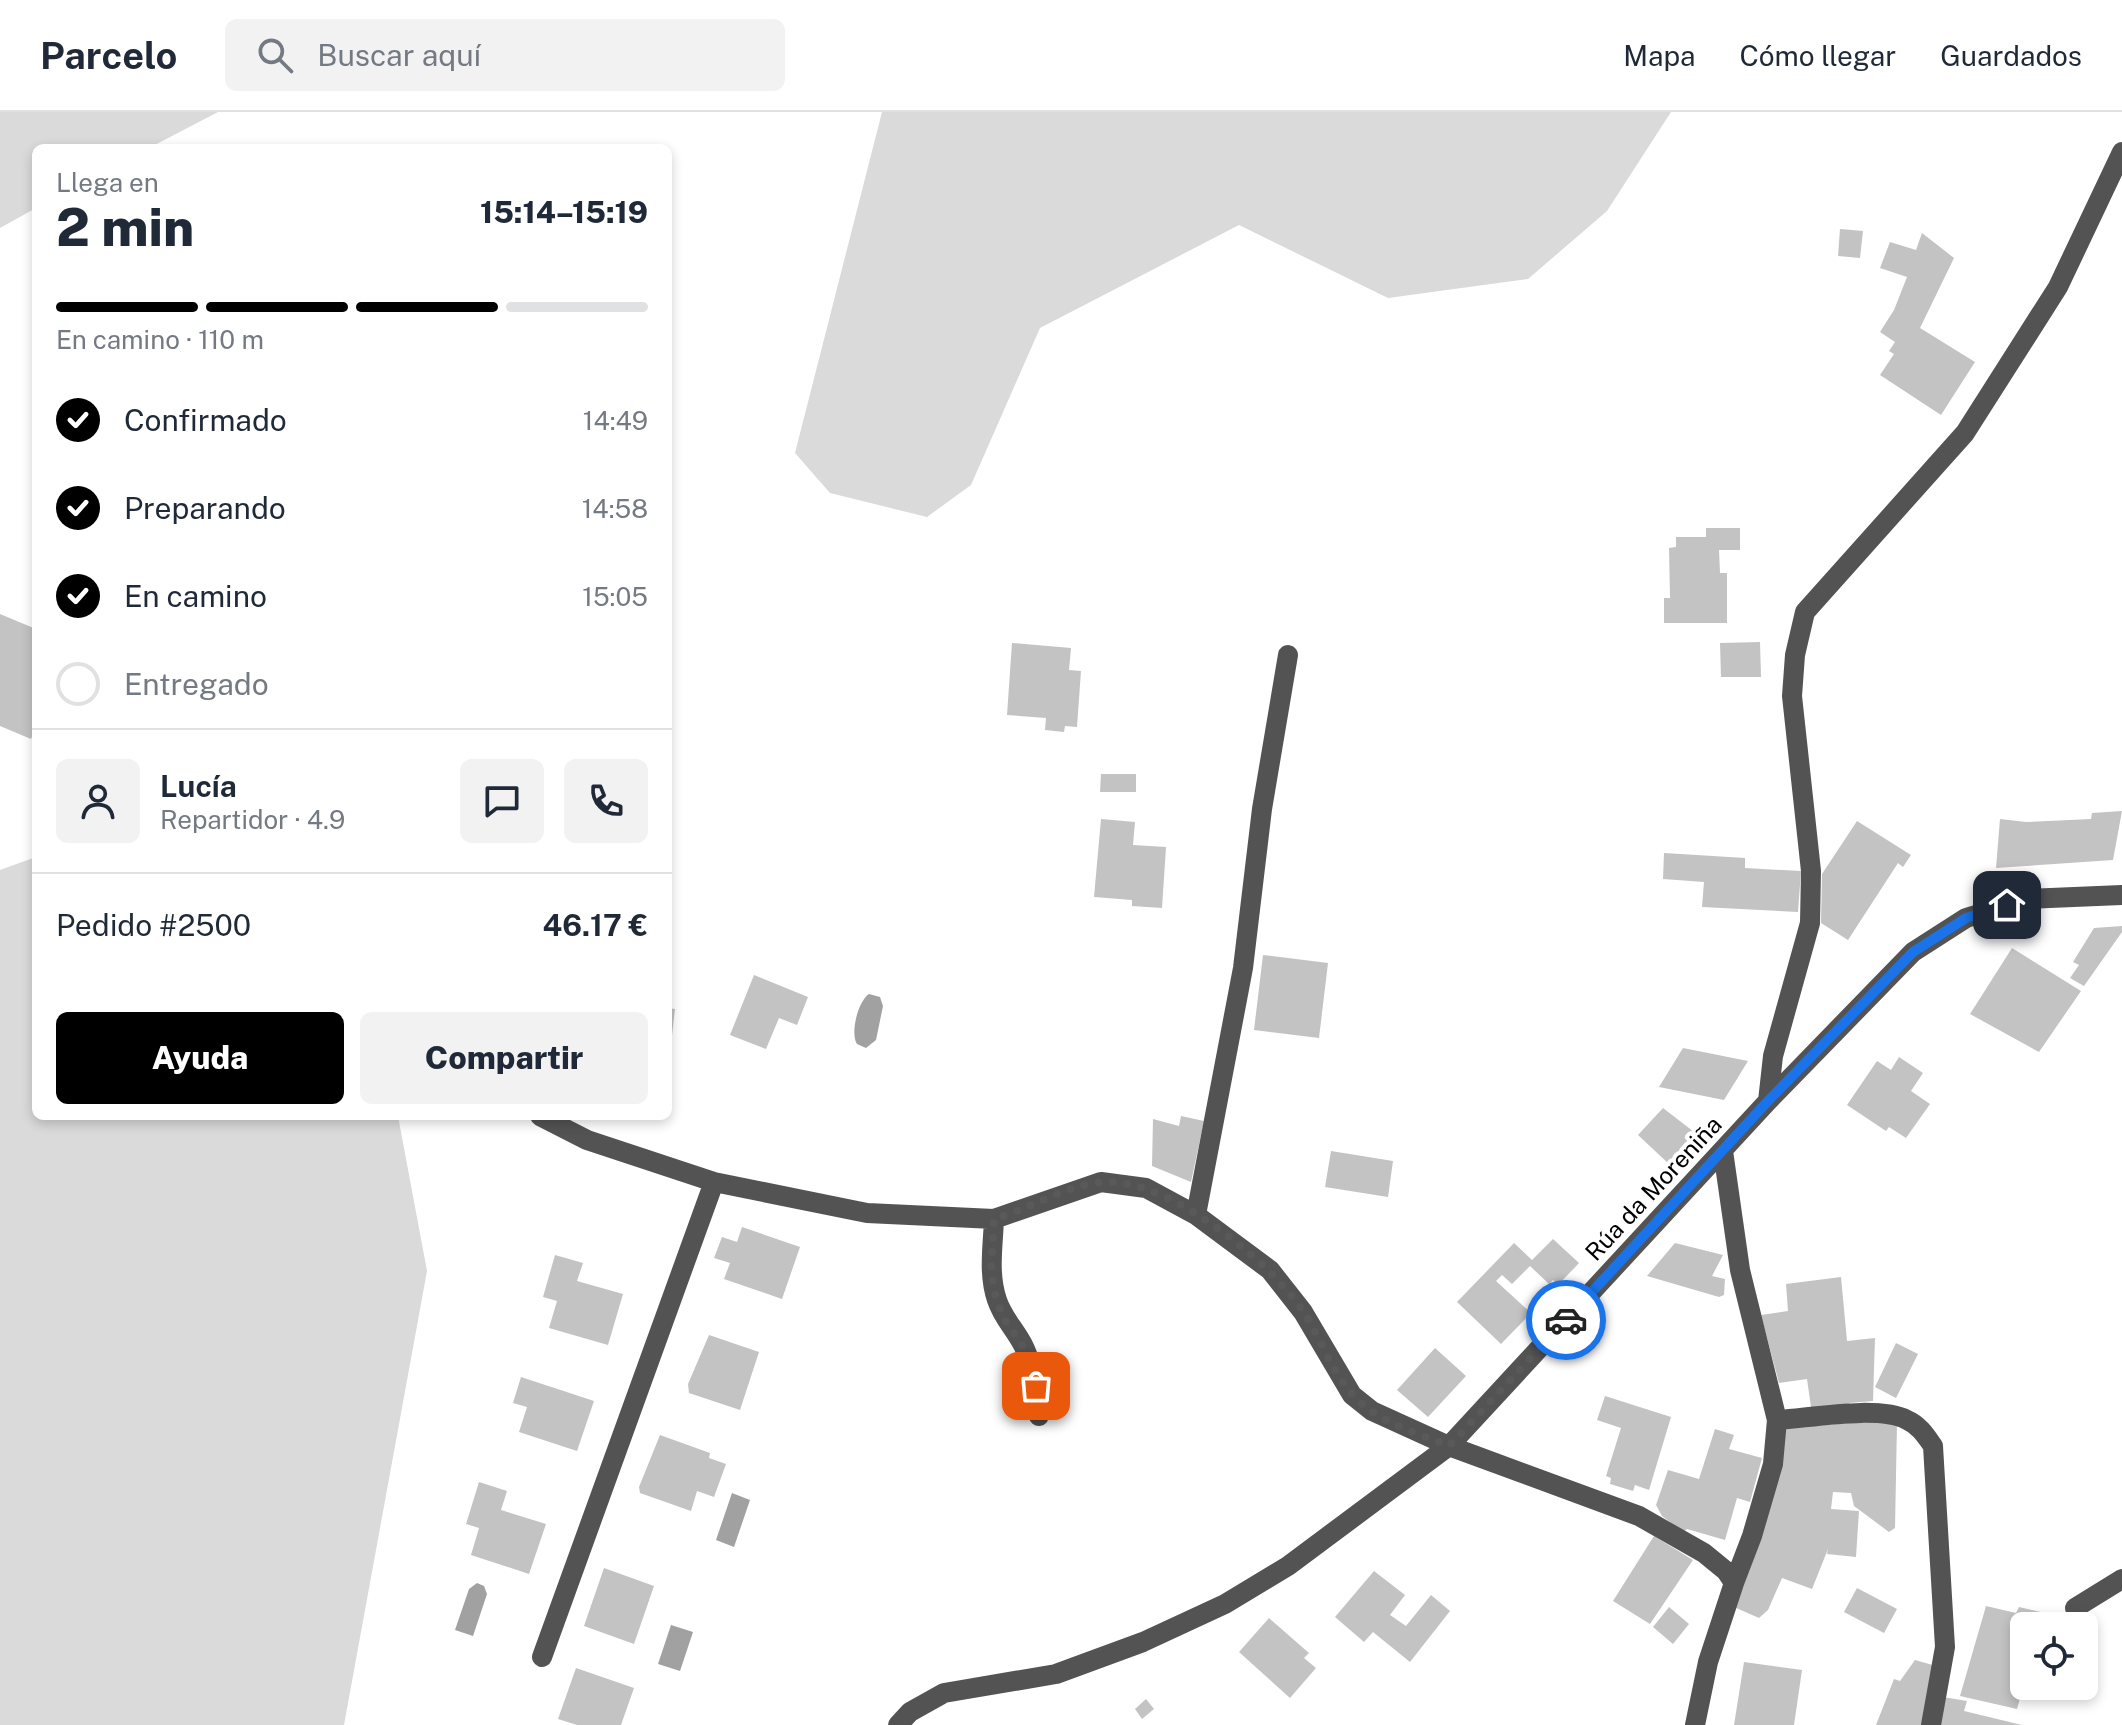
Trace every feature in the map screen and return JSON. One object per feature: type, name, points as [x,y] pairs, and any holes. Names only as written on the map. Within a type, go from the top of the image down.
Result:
[{"type":"street","points":[[1768,1101],[1773,1056],[1810,923],[1811,871],[1792,696],[1795,655],[1805,612],[1965,433],[2058,287],[2122,152]]},
{"type":"street","points":[[1196,1215],[1243,968],[1262,809],[1288,655]]},
{"type":"street","name":"Rúa da Moreniña","points":[[898,1725],[910,1712],[944,1693],[1056,1674],[1143,1642],[1225,1604],[1288,1566],[1449,1446],[1768,1101],[1913,952],[1966,918],[2028,899],[2122,895]]},
{"type":"street","points":[[548,1120],[587,1140],[714,1182],[867,1213],[994,1219],[1101,1182],[1146,1188],[1196,1215],[1270,1270],[1303,1312],[1352,1395],[1395,1424],[1639,1516],[1704,1553],[1726,1571],[1734,1583]]},
{"type":"street","points":[[1695,1725],[1708,1662],[1752,1536],[1773,1464],[1777,1420],[1742,1283],[1723,1151]]},
{"type":"street","points":[[542,1657],[714,1182]]},
{"type":"street","points":[[994,1219],[991,1271],[996,1299],[1005,1320],[1024,1348],[1036,1386],[1039,1416]]},
{"type":"street","points":[[1777,1420],[1874,1414],[1906,1419],[1924,1432],[1933,1446],[1945,1647],[1931,1725]]},
{"type":"street","points":[[2075,1608],[2122,1579]]},
{"type":"shaded area","points":[[0,112],[218,112],[157,144],[32,144],[32,210],[0,228]]},
{"type":"shaded area","points":[[882,112],[1671,112],[1607,211],[1528,279],[1388,298],[1239,225],[1040,328],[971,485],[927,517],[830,493],[795,453]]},
{"type":"shaded area","points":[[32,858],[32,1120],[399,1120],[427,1271],[344,1725],[0,1725],[0,870]]},
{"type":"shaded area","points":[[869,994],[880,997],[883,1006],[876,1040],[866,1048],[857,1044],[854,1033],[859,1010]]},
{"type":"shaded area","points":[[732,1493],[750,1500],[734,1547],[716,1540]]},
{"type":"shaded area","points":[[477,1583],[484,1586],[487,1594],[473,1636],[455,1630],[469,1589]]},
{"type":"shaded area","points":[[671,1625],[693,1632],[680,1671],[658,1664]]},
{"type":"building","points":[[1840,229],[1863,231],[1860,258],[1838,256]]},
{"type":"building","points":[[1922,233],[1954,258],[1920,328],[1975,362],[1941,415],[1880,375],[1894,354],[1889,351],[1895,342],[1880,332],[1894,310],[1907,277],[1880,268],[1890,242],[1916,250]]},
{"type":"building","points":[[1706,528],[1740,528],[1740,550],[1719,550],[1720,573],[1727,573],[1727,623],[1664,623],[1664,598],[1670,598],[1669,548],[1676,547],[1676,537],[1706,537]]},
{"type":"building","points":[[0,614],[32,627],[32,737],[31,739],[0,726]]},
{"type":"building","points":[[1760,642],[1761,677],[1721,677],[1720,643]]},
{"type":"building","points":[[1012,643],[1071,648],[1069,670],[1081,671],[1077,727],[1065,726],[1064,732],[1045,730],[1046,718],[1007,715]]},
{"type":"building","points":[[1101,774],[1136,774],[1136,792],[1100,792]]},
{"type":"building","points":[[2122,811],[2113,860],[1996,868],[2000,819],[2026,822],[2091,819],[2092,813]]},
{"type":"building","points":[[1101,819],[1135,822],[1133,845],[1166,847],[1162,908],[1132,906],[1132,900],[1094,897]]},
{"type":"building","points":[[1857,821],[1911,855],[1903,867],[1898,863],[1848,940],[1821,923],[1822,874]]},
{"type":"building","points":[[1664,853],[1745,858],[1745,868],[1801,871],[1798,912],[1702,907],[1704,882],[1663,879]]},
{"type":"building","points":[[2122,926],[2122,932],[2084,986],[2070,978],[2079,965],[2073,962],[2094,928]]},
{"type":"building","points":[[2012,948],[2081,991],[2039,1052],[1970,1014]]},
{"type":"building","points":[[1263,955],[1328,963],[1319,1038],[1254,1030]]},
{"type":"building","points":[[754,975],[808,997],[797,1025],[779,1018],[766,1049],[730,1035]]},
{"type":"building","points":[[672,1009],[675,1009],[672,1035]]},
{"type":"building","points":[[1683,1048],[1748,1061],[1724,1100],[1659,1087]]},
{"type":"building","points":[[1899,1057],[1923,1073],[1911,1091],[1930,1104],[1906,1138],[1889,1127],[1886,1131],[1847,1105],[1877,1061],[1891,1070]]},
{"type":"building","points":[[1663,1108],[1698,1135],[1670,1165],[1638,1135]]},
{"type":"building","points":[[1181,1116],[1204,1121],[1191,1182],[1152,1166],[1153,1119],[1179,1126]]},
{"type":"building","points":[[1331,1151],[1393,1161],[1388,1197],[1325,1187]]},
{"type":"building","points":[[742,1227],[800,1247],[782,1299],[724,1279],[730,1263],[714,1258],[722,1237],[737,1242]]},
{"type":"building","points":[[1553,1239],[1579,1263],[1558,1285],[1553,1280],[1549,1284],[1530,1266],[1512,1284],[1502,1275],[1496,1281],[1531,1313],[1501,1344],[1457,1302],[1514,1243],[1532,1260]]},
{"type":"building","points":[[1675,1243],[1723,1255],[1712,1276],[1725,1279],[1724,1295],[1719,1297],[1647,1276]]},
{"type":"building","points":[[555,1255],[583,1263],[577,1281],[623,1294],[608,1345],[549,1328],[557,1301],[543,1297]]},
{"type":"building","points":[[1841,1277],[1847,1341],[1875,1338],[1873,1401],[1849,1403],[1850,1408],[1812,1414],[1807,1379],[1779,1383],[1761,1315],[1788,1311],[1786,1284]]},
{"type":"building","points":[[709,1335],[759,1352],[740,1410],[689,1393],[688,1384]]},
{"type":"building","points":[[1896,1343],[1918,1354],[1896,1398],[1875,1387]]},
{"type":"building","points":[[1435,1348],[1466,1376],[1428,1417],[1397,1390]]},
{"type":"building","points":[[521,1377],[594,1401],[577,1451],[519,1432],[527,1407],[513,1403]]},
{"type":"building","points":[[1605,1396],[1671,1417],[1649,1490],[1635,1485],[1633,1491],[1610,1484],[1611,1478],[1606,1476],[1621,1428],[1597,1420]]},
{"type":"building","points":[[1882,1421],[1897,1423],[1895,1528],[1889,1532],[1854,1506],[1851,1493],[1833,1492],[1831,1509],[1859,1511],[1856,1557],[1827,1554],[1828,1549],[1812,1589],[1782,1578],[1768,1610],[1759,1618],[1734,1607],[1782,1428]]},
{"type":"building","points":[[1715,1429],[1734,1435],[1729,1449],[1762,1458],[1750,1502],[1737,1498],[1725,1540],[1687,1529],[1683,1532],[1662,1516],[1656,1505],[1668,1470],[1699,1479]]},
{"type":"building","points":[[660,1435],[710,1453],[709,1458],[726,1464],[714,1497],[697,1491],[691,1511],[640,1493],[639,1487]]},
{"type":"building","points":[[479,1482],[507,1491],[501,1510],[546,1524],[529,1574],[471,1555],[479,1528],[466,1524]]},
{"type":"building","points":[[1654,1536],[1693,1560],[1650,1624],[1613,1601]]},
{"type":"building","points":[[604,1568],[654,1586],[634,1644],[584,1626]]},
{"type":"building","points":[[1374,1571],[1405,1595],[1390,1615],[1406,1626],[1431,1595],[1450,1611],[1410,1662],[1373,1632],[1364,1642],[1335,1617]]},
{"type":"building","points":[[1857,1588],[1897,1609],[1884,1633],[1844,1612]]},
{"type":"building","points":[[1986,1606],[2012,1612],[2010,1700],[2020,1700],[2017,1709],[1960,1696]]},
{"type":"building","points":[[1669,1607],[1689,1624],[1673,1644],[1653,1627]]},
{"type":"building","points":[[2019,1607],[2041,1612],[2016,1612]]},
{"type":"building","points":[[1269,1618],[1309,1653],[1304,1658],[1316,1668],[1290,1698],[1239,1652]]},
{"type":"building","points":[[1915,1660],[1936,1666],[1926,1725],[1876,1725],[1894,1679],[1900,1681]]},
{"type":"building","points":[[1744,1662],[1802,1670],[1794,1725],[1734,1725]]},
{"type":"building","points":[[576,1668],[634,1688],[621,1725],[577,1725],[558,1719]]},
{"type":"building","points":[[1943,1697],[1967,1701],[1964,1711],[2022,1725],[1937,1725]]},
{"type":"building","points":[[1146,1699],[1154,1709],[1142,1719],[1135,1709]]},
{"type":"way so far","points":[[1036,1386],[1024,1348],[1005,1320],[996,1299],[991,1271],[994,1219],[1101,1182],[1124,1182],[1146,1188],[1196,1215],[1270,1270],[1303,1312],[1352,1395],[1395,1424],[1449,1446],[1566,1320]]},
{"type":"route","points":[[1566,1320],[1768,1101],[1913,952],[1966,918],[2007,905]]}]
